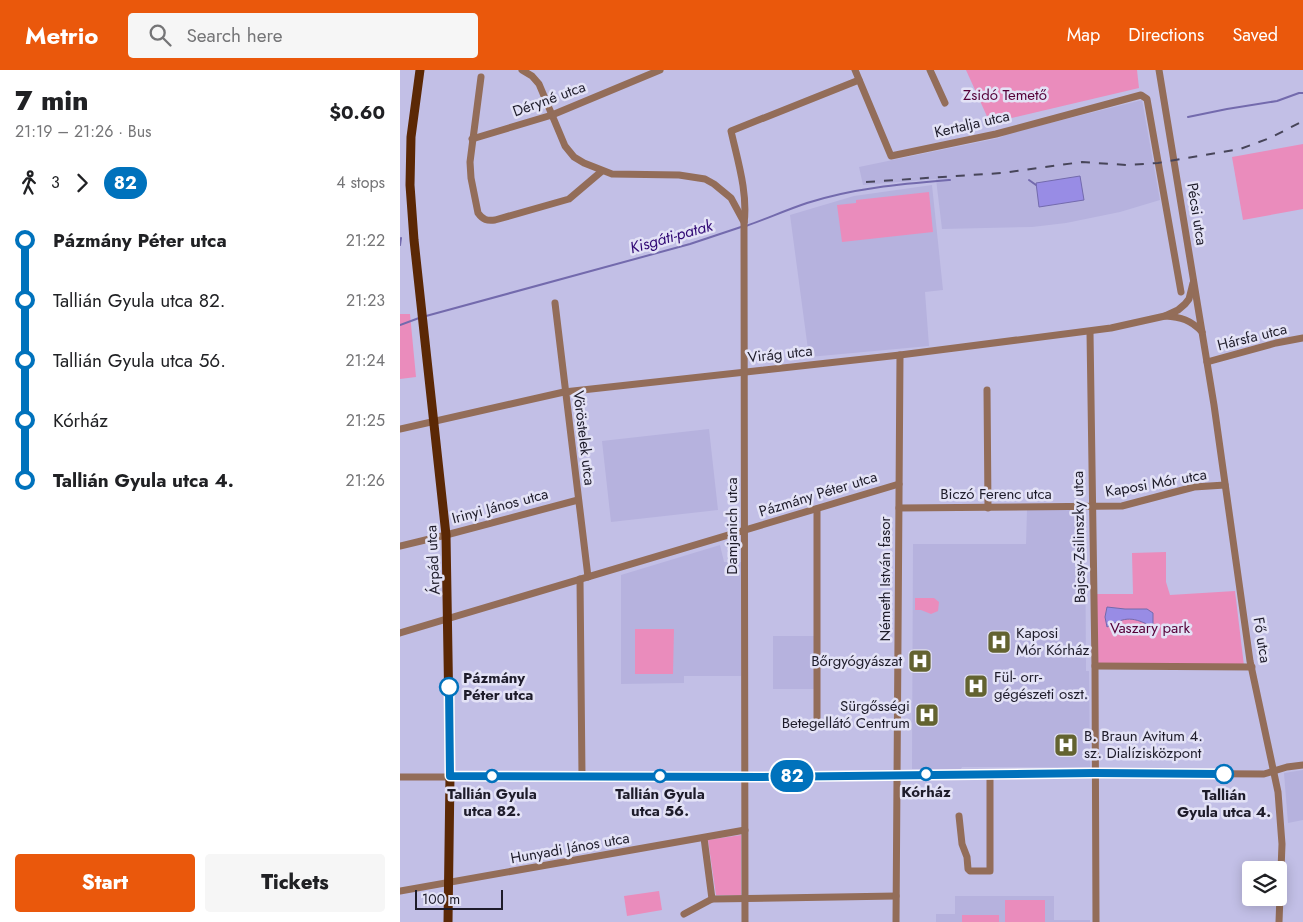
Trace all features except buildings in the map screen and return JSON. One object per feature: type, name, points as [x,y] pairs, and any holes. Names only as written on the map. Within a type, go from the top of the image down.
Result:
[{"type":"main road","name":"Árpád utca","points":[[420,70],[414,109],[410,167],[412,219],[446,535],[450,776],[448,922]]},
{"type":"street","points":[[524,70],[539,84],[565,146],[574,157],[602,171],[622,175],[694,177],[714,184],[731,198],[745,225]]},
{"type":"street","name":"Déryné utca","points":[[472,139],[552,115],[660,70]]},
{"type":"street","points":[[855,70],[859,80]]},
{"type":"street","points":[[930,70],[945,103]]},
{"type":"street","name":"Pécsi utca","points":[[1159,70],[1207,362]]},
{"type":"street","points":[[481,77],[470,162],[478,213],[482,218],[488,221],[496,220],[570,199],[602,171]]},
{"type":"street","name":"Damjanich utca","points":[[745,922],[746,212],[744,192],[731,131],[859,80]]},
{"type":"street","name":"Kertalja utca","points":[[859,80],[892,156],[996,134],[1141,95],[1145,96],[1180,292]]},
{"type":"street","points":[[731,198],[744,192]]},
{"type":"street","name":"Virág utca","points":[[400,429],[564,392],[745,371],[900,356],[1090,332],[1165,316],[1185,304],[1189,299],[1193,278]]},
{"type":"street","name":"Vöröstelek utca","points":[[555,303],[578,500],[584,578],[582,776]]},
{"type":"street","name":"Virág utca","points":[[1165,316],[1187,320],[1195,324],[1202,332]]},
{"type":"street","name":"Bajcsy-Zsilinszky utca","points":[[1090,332],[1095,666],[1096,922]]},
{"type":"street","name":"Hársfa utca","points":[[1207,362],[1276,343],[1303,338]]},
{"type":"street","name":"Németh István fasor","points":[[896,922],[900,356]]},
{"type":"street","name":"Fő utca","points":[[1207,362],[1252,667],[1272,759],[1281,816],[1279,922]]},
{"type":"street","points":[[987,390],[988,508]]},
{"type":"street","name":"Pázmány Péter utca","points":[[400,633],[899,484]]},
{"type":"street","name":"Kaposi Mór utca","points":[[1092,507],[1122,506],[1144,502],[1176,491],[1225,485]]},
{"type":"street","name":"Irinyi János utca","points":[[400,546],[578,500]]},
{"type":"street","name":"Biczó Ferenc utca","points":[[899,508],[1092,507]]},
{"type":"street","points":[[817,509],[817,723]]},
{"type":"street","points":[[1095,666],[1252,667]]},
{"type":"street","points":[[1272,759],[1277,764],[1287,767]]},
{"type":"street","points":[[400,777],[746,777],[1095,773],[1264,774],[1287,767],[1303,765]]},
{"type":"street","points":[[959,816],[962,844],[967,857],[968,869],[970,871],[990,871],[990,774]]},
{"type":"street","name":"Hunyadi János utca","points":[[400,891],[511,873],[745,830]]},
{"type":"street","points":[[704,838],[712,899]]},
{"type":"street","points":[[684,914],[712,899],[896,896]]},
{"type":"shaded area","points":[[1142,100],[1160,200],[1120,212],[1066,223],[1032,227],[942,229],[936,179],[863,185],[859,167],[999,138],[1010,133]]},
{"type":"shaded area","points":[[1080,176],[1084,200],[1039,207],[1036,183]]},
{"type":"shaded area","points":[[932,185],[943,290],[925,292],[929,346],[809,357],[790,215],[854,196]]},
{"type":"shaded area","points":[[709,429],[718,510],[611,522],[602,441]]},
{"type":"shaded area","name":"Kaposi Mór Kórház","points":[[1027,510],[1085,510],[1086,671],[1089,671],[1090,767],[912,769],[913,544],[1026,544]]},
{"type":"shaded area","points":[[720,545],[724,562],[741,562],[741,676],[684,676],[684,683],[621,684],[621,575]]},
{"type":"shaded area","points":[[1107,607],[1147,609],[1153,613],[1153,627],[1130,619],[1119,621],[1107,627],[1105,617]]},
{"type":"shaded area","points":[[773,636],[816,636],[816,689],[773,689]]},
{"type":"shaded area","points":[[1303,770],[1303,820],[1288,823],[1284,773]]},
{"type":"shaded area","points":[[955,896],[1054,896],[1054,920],[1090,920],[1090,922],[936,922],[936,914],[955,914]]},
{"type":"green space","name":"Zsidó Temető","points":[[966,70],[1137,70],[1139,88],[990,123]]},
{"type":"green space","points":[[1303,144],[1303,209],[1243,220],[1232,157]]},
{"type":"green space","points":[[929,192],[933,232],[842,242],[837,205],[856,203],[856,200]]},
{"type":"green space","points":[[400,314],[410,314],[416,377],[400,379]]},
{"type":"green space","name":"Vaszary park","points":[[1166,552],[1166,582],[1170,595],[1235,591],[1244,666],[1095,666],[1094,594],[1133,594],[1132,553]]},
{"type":"green space","points":[[915,598],[934,598],[939,602],[938,611],[931,614],[915,610]]},
{"type":"green space","points":[[635,629],[674,629],[673,674],[635,674]]},
{"type":"green space","points":[[741,835],[741,895],[716,895],[708,840]]},
{"type":"green space","points":[[659,891],[662,910],[627,916],[624,896]]},
{"type":"green space","points":[[1005,900],[1045,900],[1045,922],[1005,922]]},
{"type":"green space","points":[[962,915],[999,915],[999,922],[962,922]]},
{"type":"waterway","name":"Kisgáti-patak","points":[[1188,117],[1277,101],[1303,93]]},
{"type":"waterway","name":"Kisgáti-patak","points":[[746,226],[824,198],[860,190],[950,180]]},
{"type":"waterway","name":"Kisgáti-patak","points":[[1029,180],[1036,185]]},
{"type":"waterway","name":"Kisgáti-patak","points":[[426,316],[690,244],[741,227]]},
{"type":"waterway","points":[[400,245],[401,238]]},
{"type":"waterway","name":"Kisgáti-patak","points":[[400,325],[419,318]]},
{"type":"railway","points":[[866,182],[1002,173],[1082,162],[1127,165],[1158,163],[1240,149],[1270,138],[1303,121]]},
{"type":"bus line","name":"82","points":[[449,687],[450,776],[762,777],[1095,773],[1224,774]]},
{"type":"place","name":"Kaposi Mór Kórház","points":[[999,642]]},
{"type":"place","name":"Bőrgyógyászat","points":[[920,661]]},
{"type":"place","name":"Fül- orr- gégészeti oszt.","points":[[976,686]]},
{"type":"place","name":"Pázmány Péter utca","points":[[449,687]]},
{"type":"place","name":"Sürgősségi Betegellátó Centrum","points":[[927,715]]},
{"type":"place","name":"B. Braun Avitum 4. sz. Dialízisközpont","points":[[1066,745]]},
{"type":"place","name":"Kórház","points":[[926,774]]},
{"type":"place","name":"Tallián Gyula utca 4.","points":[[1224,774]]},
{"type":"place","name":"Tallián Gyula utca 82.","points":[[492,776]]},
{"type":"place","name":"Tallián Gyula utca 56.","points":[[660,776]]}]
